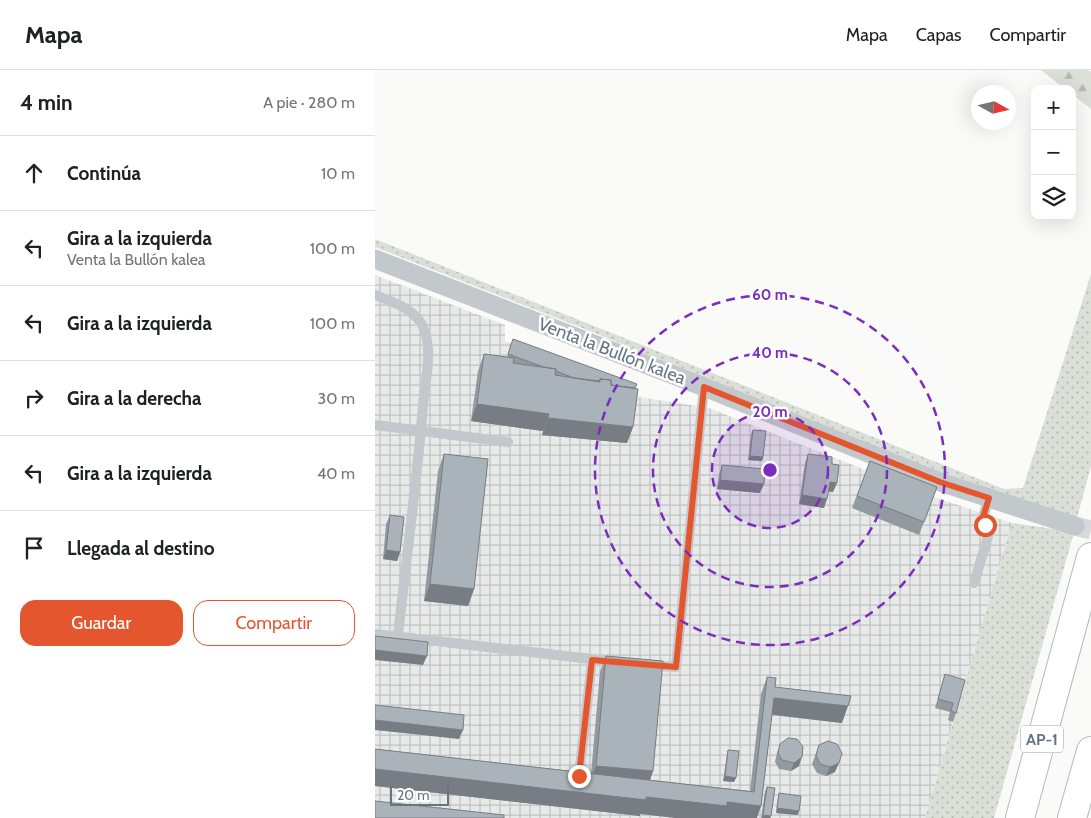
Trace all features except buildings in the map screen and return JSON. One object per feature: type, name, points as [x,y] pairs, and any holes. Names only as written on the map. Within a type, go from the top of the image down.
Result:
[{"type":"highway","name":"AP-1","points":[[1020,818],[1091,557]]},
{"type":"highway","points":[[1072,818],[1091,751]]},
{"type":"street","name":"Venta la Bullón kalea","points":[[375,260],[704,387],[940,482],[1075,526]]},
{"type":"lane","points":[[375,295],[402,306],[416,318],[423,328],[428,347],[421,430],[397,636]]},
{"type":"lane","points":[[375,634],[592,660],[676,667],[704,387]]},
{"type":"lane","points":[[375,426],[421,430],[508,442]]},
{"type":"lane","points":[[974,583],[989,534],[982,520],[989,498]]},
{"type":"lane","points":[[559,774],[579,776],[592,660]]},
{"type":"shaded area","points":[[375,275],[505,325],[505,341],[633,396],[709,408],[934,497],[1012,523],[925,818],[375,818]]},
{"type":"green space","points":[[1041,70],[1087,70],[1091,72],[1091,109],[1076,97],[1076,85],[1060,85]]},
{"type":"green space","points":[[375,239],[1004,489],[1023,488],[1091,274],[1091,466],[1077,518],[908,462],[590,331],[375,247]]},
{"type":"green space","points":[[1012,523],[1074,532],[994,818],[925,818]]},
{"type":"tunnel","points":[[1075,526],[1091,530]]},
{"type":"route","points":[[579,776],[592,660],[676,667],[704,387],[940,482],[989,498],[982,520],[985,525]]}]
